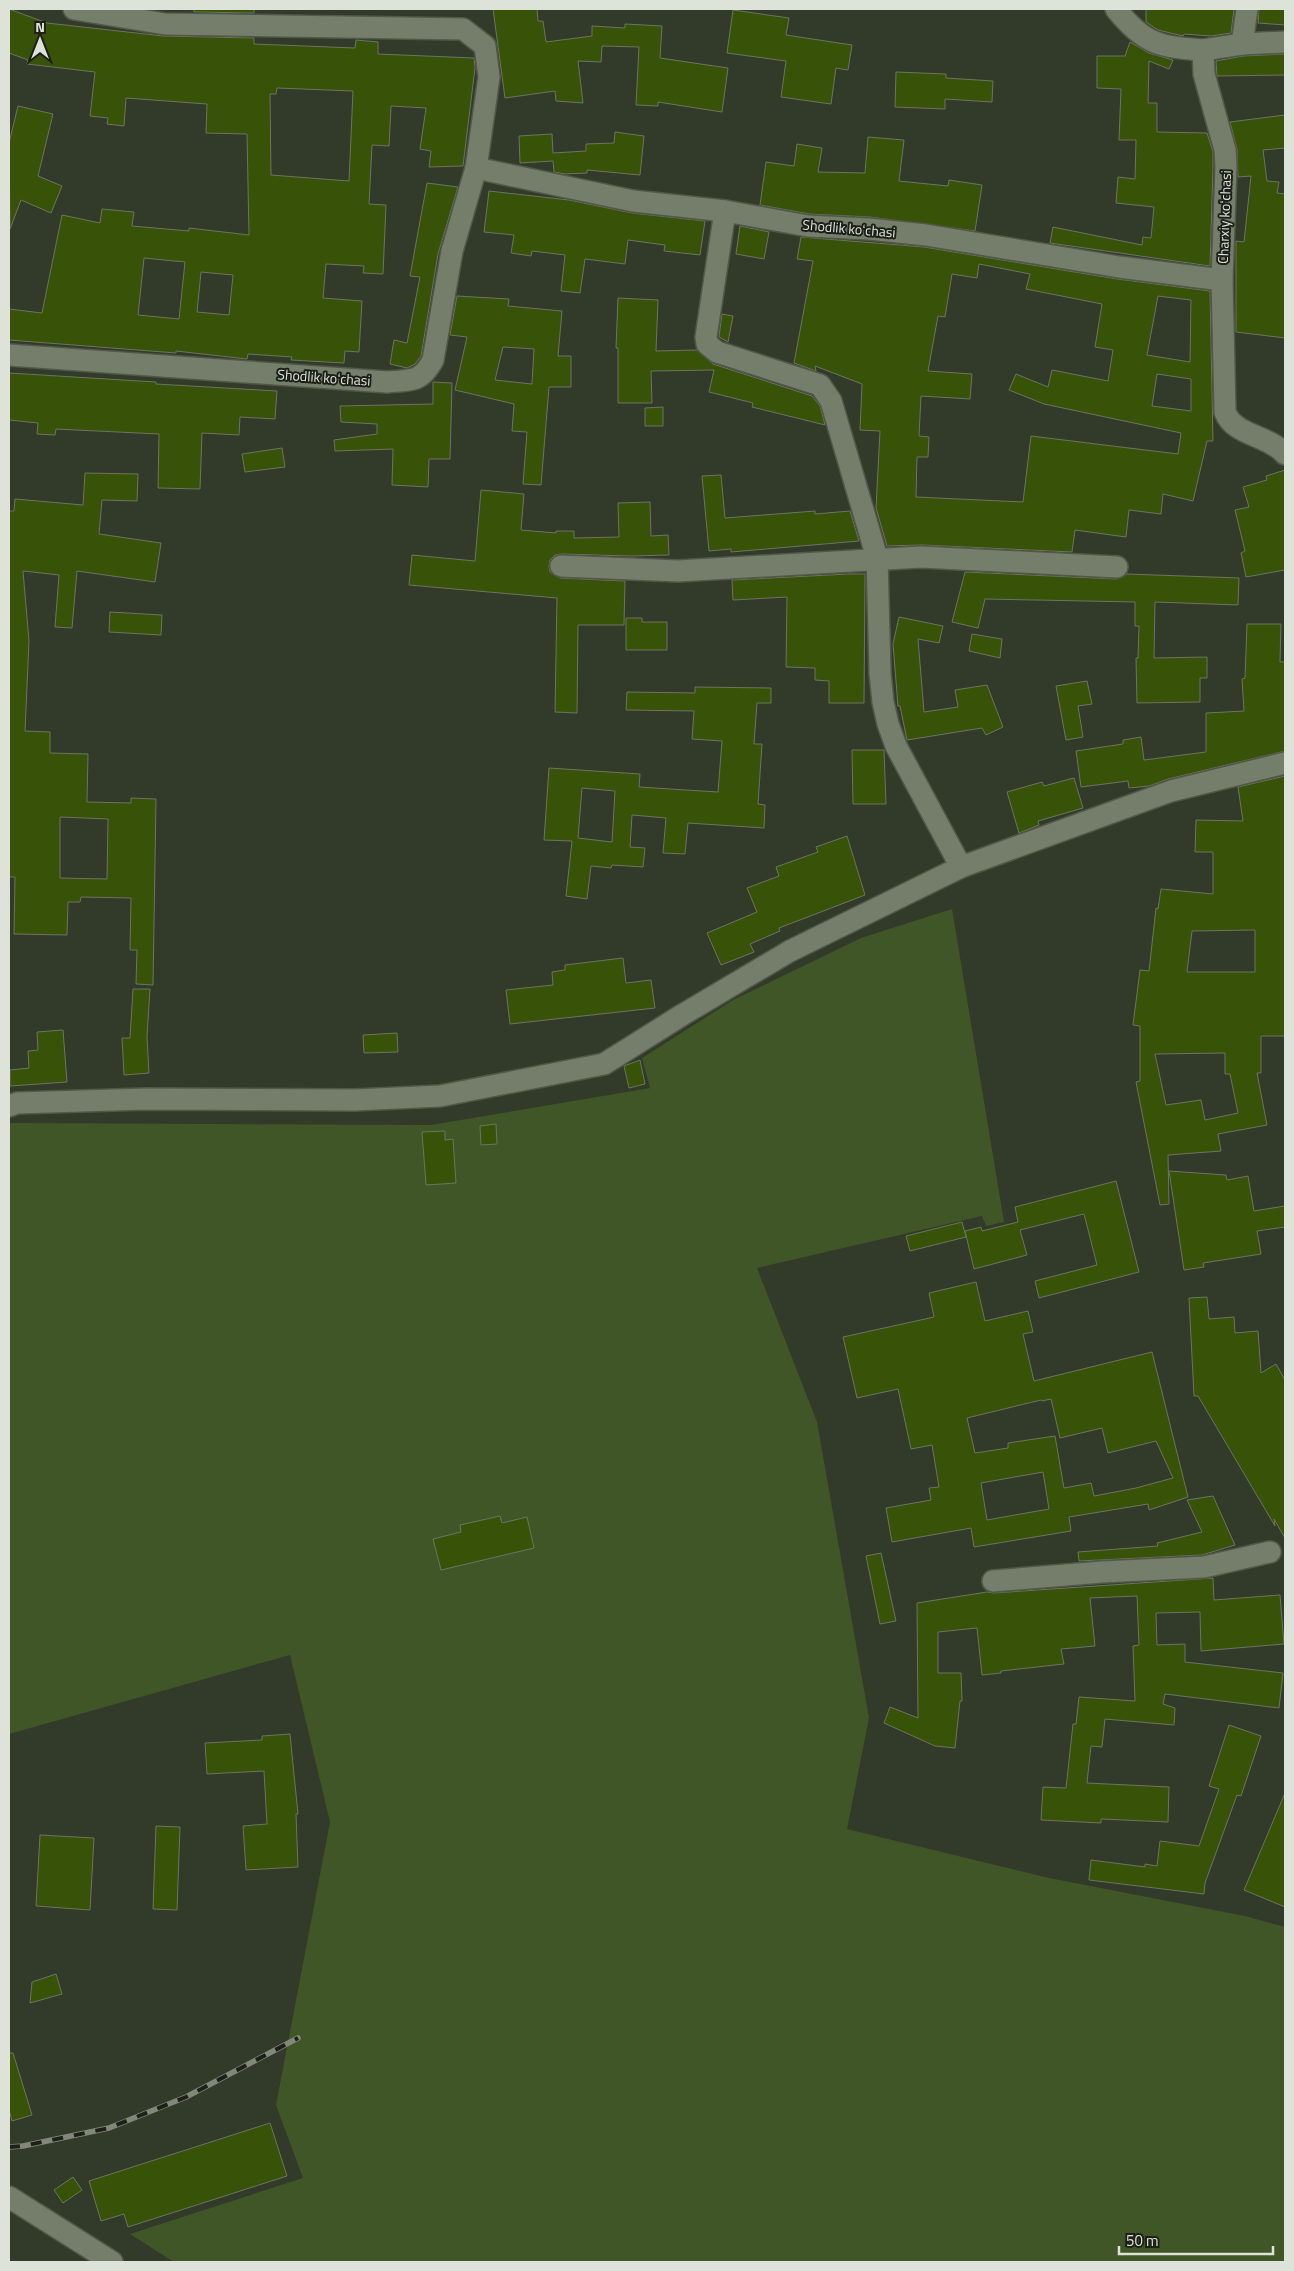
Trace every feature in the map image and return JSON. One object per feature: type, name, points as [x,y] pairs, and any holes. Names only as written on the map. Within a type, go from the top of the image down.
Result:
[{"type":"street","name":"Shodlik koʻchasi","points":[[9,354],[387,382],[414,380],[426,374],[433,360],[452,251],[476,168],[489,77],[485,46],[463,29],[165,24],[82,12],[74,9]]},
{"type":"street","points":[[1116,9],[1140,36],[1157,44],[1172,48],[1202,50],[1242,44],[1285,42]]},
{"type":"street","points":[[1242,44],[1247,9]]},
{"type":"street","name":"Charxiy koʻchasi","points":[[1202,50],[1204,74],[1224,150],[1226,166],[1222,280],[1225,412],[1232,424],[1273,443],[1285,454]]},
{"type":"street","name":"Shodlik koʻchasi","points":[[476,168],[633,201],[725,211],[808,226],[869,229],[926,235],[1119,267],[1222,280]]},
{"type":"street","points":[[725,211],[711,298],[706,337],[707,344],[717,352],[820,385],[831,401],[877,558],[880,673],[882,702],[888,724],[896,746],[961,867]]},
{"type":"street","points":[[561,566],[678,571],[877,558],[921,557],[1117,567]]},
{"type":"street","points":[[9,1106],[17,1104],[146,1099],[355,1100],[440,1096],[604,1064],[790,951],[961,867],[1171,790],[1285,763]]},
{"type":"street","points":[[993,1581],[1102,1572],[1204,1567],[1270,1552]]},
{"type":"street","points":[[9,2197],[112,2262]]},
{"type":"green space","points":[[952,909],[1004,1222],[986,1226],[982,1216],[757,1268],[817,1422],[869,1718],[847,1829],[1049,1878],[1245,1916],[1285,1927],[1285,2262],[174,2262],[130,2234],[303,2178],[276,2105],[330,1822],[290,1655],[9,1734],[9,1123],[431,1125],[650,1088],[642,1058],[733,1000],[861,938]]},
{"type":"building","points":[[9,9],[47,23],[163,36],[254,38],[254,44],[355,48],[356,40],[378,42],[378,54],[474,58],[475,68],[463,166],[429,167],[431,151],[420,149],[426,108],[391,106],[389,146],[372,145],[369,204],[386,205],[383,274],[363,273],[364,266],[326,264],[323,298],[362,301],[359,352],[345,351],[344,363],[291,360],[292,357],[248,354],[247,359],[176,351],[176,353],[9,340],[9,309],[42,313],[62,215],[100,223],[102,209],[134,212],[132,226],[189,231],[189,228],[249,235],[247,134],[206,133],[207,104],[126,98],[124,126],[107,124],[108,118],[90,116],[95,72],[27,64],[28,60],[9,53]],"holes":[[[277,88],[353,91],[349,181],[271,175],[270,94],[276,94]],[[144,258],[185,262],[179,319],[138,315]],[[201,272],[233,275],[229,315],[197,312]]]},
{"type":"building","points":[[194,9],[254,9],[254,13],[194,12]]},
{"type":"building","points":[[493,9],[537,9],[538,21],[543,21],[546,42],[592,36],[592,26],[625,28],[625,24],[662,26],[660,58],[728,68],[722,112],[658,102],[658,106],[636,105],[639,47],[602,46],[601,62],[578,61],[583,103],[556,101],[555,91],[505,98]]},
{"type":"building","points":[[1146,9],[1234,9],[1231,33],[1211,36],[1184,34],[1183,36],[1158,30],[1146,22]]},
{"type":"building","points":[[1259,9],[1285,9],[1285,25],[1258,23]]},
{"type":"building","points":[[733,10],[789,18],[786,35],[852,45],[848,70],[836,68],[831,104],[781,97],[786,61],[727,53]]},
{"type":"building","points":[[1130,42],[1149,53],[1173,60],[1169,69],[1149,61],[1148,103],[1157,103],[1157,132],[1207,133],[1213,152],[1210,266],[1050,243],[1053,227],[1142,245],[1143,237],[1151,238],[1154,207],[1116,203],[1118,177],[1135,179],[1136,140],[1119,140],[1121,89],[1097,88],[1097,56],[1125,56]]},
{"type":"building","points":[[1285,54],[1285,75],[1217,76],[1216,61],[1243,56]]},
{"type":"building","points":[[896,72],[946,74],[946,78],[993,81],[992,102],[945,99],[945,109],[895,107]]},
{"type":"building","points":[[18,106],[53,114],[38,176],[62,186],[51,213],[21,200],[10,229],[9,143]]},
{"type":"building","points":[[1285,115],[1285,148],[1263,150],[1267,181],[1279,182],[1277,193],[1285,194],[1285,338],[1236,332],[1236,241],[1244,242],[1251,176],[1238,177],[1237,149],[1230,122]]},
{"type":"building","points":[[615,132],[644,136],[640,175],[587,170],[587,173],[565,174],[554,172],[553,161],[520,163],[519,136],[552,134],[553,153],[586,151],[586,144],[614,143]]},
{"type":"building","points":[[868,137],[904,140],[899,181],[948,186],[949,180],[982,185],[975,231],[870,217],[809,214],[760,205],[766,162],[794,166],[797,144],[822,148],[818,172],[865,173]]},
{"type":"building","points":[[427,183],[458,187],[438,254],[421,356],[415,364],[407,368],[390,364],[394,340],[407,343],[420,277],[410,276]]},
{"type":"building","points":[[489,191],[569,200],[632,213],[705,221],[700,255],[664,251],[665,245],[628,240],[625,264],[585,259],[580,293],[561,291],[565,255],[532,251],[531,256],[511,253],[514,235],[484,232]]},
{"type":"building","points":[[740,226],[769,232],[764,259],[736,254]]},
{"type":"building","points":[[801,237],[924,247],[1117,279],[1210,291],[1213,441],[1207,441],[1193,501],[1163,494],[1161,514],[1129,510],[1126,537],[1075,530],[1072,552],[922,545],[887,546],[876,508],[880,431],[860,430],[862,384],[815,366],[816,371],[794,363],[813,261],[797,259]],"holes":[[[979,264],[1030,274],[1026,289],[1102,304],[1095,347],[1113,350],[1108,381],[1052,370],[1048,387],[1016,374],[1009,390],[1044,404],[1181,433],[1178,454],[1031,436],[1023,502],[916,497],[917,457],[928,457],[929,437],[919,436],[921,396],[970,399],[972,374],[928,371],[938,316],[945,317],[952,274],[977,278]],[[1158,296],[1191,300],[1190,362],[1147,355]],[[1157,374],[1191,379],[1191,411],[1152,406]]]},
{"type":"building","points":[[457,296],[509,299],[508,306],[562,311],[558,356],[571,356],[571,387],[549,387],[541,485],[523,484],[527,432],[512,431],[514,404],[455,390],[467,337],[450,335]],"holes":[[[503,347],[534,349],[532,384],[495,380]]]},
{"type":"building","points":[[618,298],[658,300],[656,351],[697,350],[713,364],[812,396],[820,406],[825,425],[752,407],[753,403],[709,392],[714,370],[651,371],[652,403],[618,403],[618,348],[616,348]]},
{"type":"building","points":[[722,314],[733,316],[728,342],[719,337]]},
{"type":"building","points":[[9,373],[277,391],[275,419],[240,417],[239,435],[202,433],[200,489],[158,488],[159,434],[56,429],[55,435],[37,434],[38,423],[9,420]]},
{"type":"building","points":[[433,382],[452,383],[450,459],[429,459],[428,487],[392,485],[393,449],[335,451],[334,440],[377,434],[377,424],[341,422],[340,406],[433,404]]},
{"type":"building","points":[[663,407],[663,426],[645,426],[645,408]]},
{"type":"building","points":[[282,448],[285,467],[245,472],[242,454]]},
{"type":"building","points":[[1285,470],[1285,570],[1246,577],[1241,553],[1245,551],[1235,510],[1249,507],[1243,487],[1267,480],[1266,476]]},
{"type":"building","points":[[85,473],[138,474],[137,501],[102,500],[99,534],[161,543],[155,582],[77,571],[72,628],[55,627],[59,575],[23,571],[29,641],[25,731],[50,732],[50,753],[88,754],[87,802],[131,803],[131,798],[156,799],[153,985],[136,984],[137,950],[130,950],[131,898],[81,897],[80,902],[68,902],[67,935],[14,934],[15,877],[9,877],[9,511],[14,511],[15,499],[83,505]],"holes":[[[60,817],[108,819],[107,879],[60,878]]]},
{"type":"building","points":[[721,475],[725,518],[815,511],[815,514],[850,511],[859,541],[731,552],[731,549],[709,551],[702,476]]},
{"type":"building","points":[[481,490],[524,494],[521,530],[556,533],[556,531],[574,531],[574,538],[619,537],[618,503],[650,502],[651,536],[668,535],[669,555],[562,554],[555,555],[550,560],[550,572],[560,578],[625,581],[624,625],[578,625],[577,713],[555,712],[557,598],[409,585],[412,555],[475,561]]},
{"type":"building","points":[[965,572],[1116,579],[1127,574],[1239,578],[1238,605],[1155,602],[1154,658],[1207,657],[1207,678],[1200,678],[1200,702],[1137,703],[1136,658],[1138,658],[1139,626],[1135,626],[1135,602],[985,599],[978,628],[952,622]]},
{"type":"building","points":[[865,574],[864,703],[829,703],[829,681],[815,680],[815,668],[786,667],[787,597],[733,600],[732,580]]},
{"type":"building","points":[[110,612],[162,615],[161,635],[109,632]]},
{"type":"building","points":[[899,617],[943,626],[939,643],[918,639],[924,712],[958,707],[955,690],[987,685],[1003,727],[986,735],[982,728],[907,740],[900,706],[898,706],[893,644]]},
{"type":"building","points":[[626,618],[642,618],[642,622],[667,622],[667,650],[626,650]]},
{"type":"building","points":[[1247,624],[1281,624],[1280,662],[1285,662],[1285,751],[1168,779],[1149,786],[1129,788],[1128,781],[1081,787],[1076,751],[1123,744],[1123,740],[1141,737],[1144,760],[1206,752],[1206,713],[1244,711],[1242,679],[1245,678]]},
{"type":"building","points":[[972,634],[1002,639],[1000,658],[969,651]]},
{"type":"building","points":[[1087,681],[1092,704],[1078,706],[1083,737],[1066,740],[1056,686]]},
{"type":"building","points":[[695,687],[771,688],[771,703],[757,703],[754,744],[762,744],[758,804],[765,805],[764,828],[688,823],[685,854],[663,853],[666,818],[632,815],[630,847],[645,848],[643,867],[612,865],[611,868],[591,866],[587,899],[566,896],[572,841],[544,840],[549,768],[640,774],[639,787],[718,792],[722,741],[692,739],[694,711],[626,710],[627,692],[695,693]],"holes":[[[582,788],[615,791],[612,842],[578,838]]]},
{"type":"building","points":[[852,750],[884,750],[886,804],[853,804]]},
{"type":"building","points":[[1285,776],[1285,1036],[1261,1036],[1261,1073],[1257,1073],[1267,1125],[1218,1134],[1221,1151],[1168,1155],[1169,1204],[1160,1205],[1136,1082],[1140,1081],[1140,1026],[1133,1025],[1140,970],[1149,971],[1156,908],[1158,909],[1161,889],[1213,894],[1213,852],[1195,852],[1196,820],[1243,821],[1238,787]],"holes":[[[1255,930],[1255,972],[1187,972],[1192,931]],[[1225,1053],[1225,1074],[1230,1074],[1238,1113],[1205,1120],[1201,1100],[1166,1105],[1155,1054]]]},
{"type":"building","points":[[1074,778],[1083,808],[1038,821],[1039,825],[1019,833],[1007,792],[1042,782],[1044,786]]},
{"type":"building","points":[[847,836],[865,895],[779,928],[780,931],[750,944],[754,952],[721,965],[707,933],[757,912],[747,888],[779,876],[776,867],[818,852],[816,847]]},
{"type":"building","points":[[623,958],[626,983],[651,980],[655,1008],[510,1024],[506,990],[553,985],[552,972],[565,970],[565,965]]},
{"type":"building","points":[[133,989],[150,989],[147,1037],[149,1073],[124,1075],[122,1038],[130,1038]]},
{"type":"building","points":[[63,1030],[67,1082],[10,1086],[10,1070],[29,1068],[28,1051],[38,1050],[37,1032]]},
{"type":"building","points":[[397,1033],[398,1052],[364,1053],[363,1035]]},
{"type":"building","points":[[640,1060],[645,1084],[629,1088],[624,1066]]},
{"type":"building","points":[[496,1124],[497,1144],[481,1145],[480,1126]]},
{"type":"building","points":[[445,1131],[445,1140],[453,1139],[456,1183],[426,1185],[422,1132]]},
{"type":"building","points":[[1169,1171],[1226,1175],[1227,1180],[1248,1176],[1254,1211],[1285,1206],[1285,1227],[1257,1231],[1261,1254],[1203,1263],[1204,1267],[1184,1270]]},
{"type":"building","points":[[1116,1181],[1139,1272],[1039,1298],[1035,1281],[1097,1265],[1084,1214],[1020,1230],[1027,1255],[974,1269],[965,1231],[981,1227],[982,1231],[1018,1222],[1015,1207]]},
{"type":"building","points":[[962,1222],[966,1237],[910,1251],[906,1236]]},
{"type":"building","points":[[976,1282],[985,1321],[1028,1311],[1033,1332],[1023,1334],[1034,1381],[1152,1352],[1188,1497],[1149,1510],[1148,1504],[1069,1517],[1071,1531],[974,1547],[971,1528],[892,1542],[886,1508],[931,1500],[929,1488],[939,1487],[932,1445],[911,1449],[898,1389],[857,1398],[843,1337],[934,1317],[929,1293]],"holes":[[[1051,1399],[1060,1438],[1102,1428],[1108,1453],[1156,1441],[1173,1478],[1136,1488],[1094,1496],[1091,1483],[1064,1488],[1055,1436],[1008,1443],[1008,1448],[975,1453],[967,1418]],[[1043,1472],[1049,1509],[987,1520],[981,1483]]]},
{"type":"building","points":[[1207,1297],[1209,1319],[1234,1317],[1235,1333],[1258,1331],[1261,1373],[1276,1364],[1285,1380],[1285,1538],[1274,1519],[1275,1526],[1198,1396],[1194,1396],[1189,1298]]},
{"type":"building","points":[[1213,1496],[1235,1545],[1202,1555],[1079,1561],[1078,1552],[1158,1546],[1157,1543],[1202,1532],[1187,1500]]},
{"type":"building","points":[[500,1516],[502,1523],[527,1517],[534,1548],[441,1570],[433,1539],[461,1532],[460,1525]]},
{"type":"building","points":[[881,1553],[896,1621],[880,1624],[866,1556]]},
{"type":"building","points":[[1213,1578],[1214,1600],[1280,1595],[1284,1644],[1201,1651],[1200,1612],[1156,1613],[1157,1645],[1185,1644],[1185,1662],[1283,1673],[1279,1708],[1165,1694],[1163,1704],[1175,1708],[1174,1725],[1105,1719],[1102,1747],[1091,1746],[1087,1783],[1169,1787],[1168,1822],[1101,1819],[1101,1823],[1041,1820],[1043,1787],[1066,1788],[1073,1724],[1076,1724],[1079,1697],[1135,1701],[1133,1646],[1139,1645],[1137,1596],[1090,1598],[1095,1646],[1061,1649],[1064,1664],[982,1675],[977,1628],[938,1632],[938,1673],[961,1673],[962,1701],[960,1701],[955,1748],[935,1746],[884,1723],[890,1707],[918,1718],[917,1603],[987,1592]]},
{"type":"building","points":[[1229,1725],[1261,1736],[1241,1796],[1237,1795],[1205,1883],[1204,1894],[1089,1880],[1091,1860],[1145,1867],[1145,1864],[1157,1866],[1160,1841],[1199,1846],[1219,1789],[1209,1786]]},
{"type":"building","points":[[290,1734],[298,1814],[296,1814],[298,1867],[246,1870],[243,1826],[267,1824],[264,1771],[207,1774],[205,1743],[262,1740],[262,1736]]},
{"type":"building","points":[[1285,1793],[1285,1907],[1244,1890]]},
{"type":"building","points":[[156,1826],[180,1827],[177,1910],[153,1909]]},
{"type":"building","points":[[40,1835],[94,1838],[90,1910],[36,1906]]},
{"type":"building","points":[[56,1974],[62,1994],[30,2003],[32,1982]]},
{"type":"building","points":[[9,2053],[13,2053],[32,2115],[12,2121],[9,2110]]},
{"type":"building","points":[[270,2123],[287,2176],[128,2227],[124,2214],[101,2221],[89,2181]]},
{"type":"building","points":[[73,2177],[82,2190],[63,2203],[54,2190]]},
{"type":"railway","points":[[9,2147],[23,2146],[109,2128],[186,2097],[298,2038]]}]
